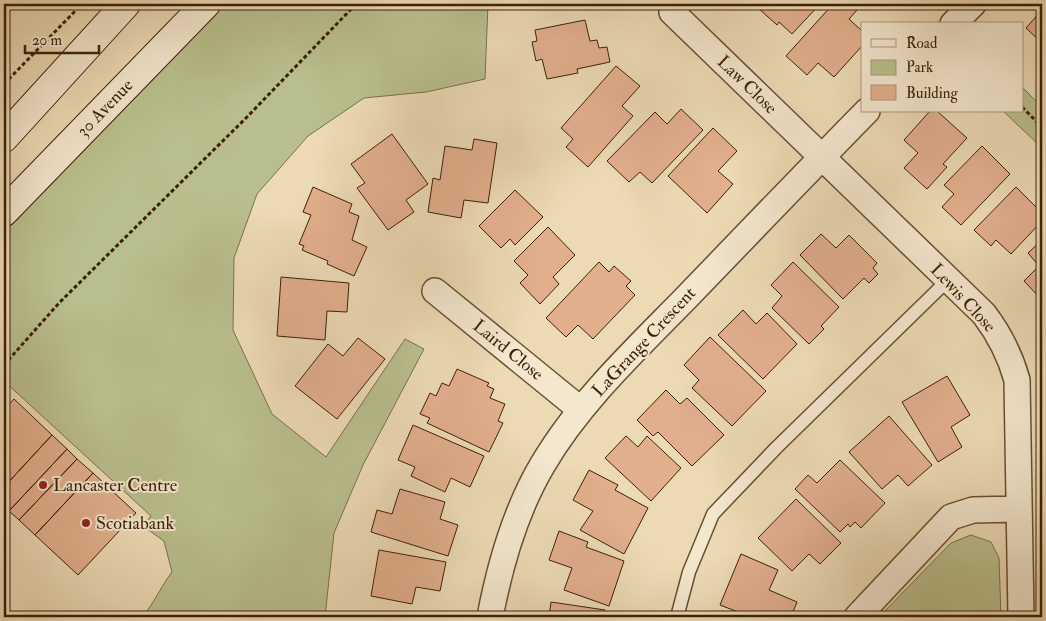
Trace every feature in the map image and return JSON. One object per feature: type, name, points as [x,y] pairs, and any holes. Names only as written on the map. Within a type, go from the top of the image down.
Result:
[{"type":"main road","points":[[101,31],[113,4]]},
{"type":"main road","points":[[4,138],[126,4]]},
{"type":"main road","name":"30 Avenue","points":[[4,212],[206,4]]},
{"type":"street","points":[[955,22],[973,4]]},
{"type":"street","name":"Law Close","points":[[672,12],[822,157]]},
{"type":"street","name":"LaGrange Crescent","points":[[490,617],[504,558],[524,499],[543,465],[581,410],[642,342],[866,112]]},
{"type":"street","name":"Lewis Close","points":[[822,157],[984,314],[1010,356],[1017,380],[1021,617]]},
{"type":"street","name":"Laird Close","points":[[435,291],[581,410]]},
{"type":"street","points":[[857,617],[951,517],[973,510],[1019,509]]},
{"type":"lane","points":[[677,617],[689,572],[712,514],[776,448],[948,280]]},
{"type":"path","points":[[4,84],[82,4]]},
{"type":"path","points":[[4,365],[59,303],[247,117],[356,4]]},
{"type":"path","points":[[1024,109],[1042,127]]},
{"type":"green space","points":[[225,4],[488,4],[485,79],[426,92],[364,98],[308,136],[257,194],[234,258],[233,330],[272,414],[326,457],[405,339],[424,349],[363,465],[334,533],[325,617],[142,617],[172,572],[164,541],[143,526],[151,516],[4,381],[4,233]]},
{"type":"green space","points":[[1024,89],[1042,107],[1042,148],[1004,112],[1024,112]]},
{"type":"green space","points":[[971,535],[991,542],[999,558],[1001,617],[879,617],[951,543]]},
{"type":"building","points":[[760,4],[820,4],[792,34],[779,22],[777,25],[757,7]]},
{"type":"building","points":[[833,4],[849,4],[857,10],[849,19],[861,30],[861,47],[834,77],[818,63],[807,75],[786,56]]},
{"type":"building","points":[[1042,10],[1042,43],[1026,28]]},
{"type":"building","points":[[585,20],[590,41],[597,40],[599,48],[607,47],[610,62],[577,69],[578,73],[547,79],[542,59],[536,61],[532,42],[537,41],[535,30]]},
{"type":"building","points":[[616,66],[640,86],[622,106],[633,116],[588,167],[566,147],[573,139],[561,128]]},
{"type":"building","points":[[681,109],[703,130],[652,183],[640,172],[629,182],[607,161],[655,112],[667,124]]},
{"type":"building","points":[[929,112],[938,112],[967,138],[943,164],[947,167],[927,189],[904,168],[918,153],[904,140]]},
{"type":"building","points":[[713,128],[737,151],[718,171],[733,184],[707,213],[668,176]]},
{"type":"building","points":[[392,134],[428,184],[406,200],[414,212],[388,230],[357,188],[365,183],[351,164]]},
{"type":"building","points":[[474,139],[497,143],[488,203],[464,200],[461,218],[428,212],[433,178],[440,180],[445,146],[472,150]]},
{"type":"building","points":[[982,146],[1010,174],[961,225],[942,207],[954,194],[944,185]]},
{"type":"building","points":[[313,187],[352,204],[349,212],[359,216],[352,240],[367,247],[354,276],[327,264],[328,261],[302,250],[304,246],[299,244],[311,215],[303,212]]},
{"type":"building","points":[[1016,187],[1042,213],[1042,221],[1011,254],[996,240],[991,246],[974,230]]},
{"type":"building","points":[[515,190],[543,217],[515,245],[510,239],[501,248],[479,226]]},
{"type":"building","points":[[548,227],[575,255],[553,277],[559,284],[540,304],[520,283],[528,275],[514,261]]},
{"type":"building","points":[[821,234],[836,248],[849,235],[877,263],[873,268],[878,274],[869,283],[864,278],[843,299],[800,255]]},
{"type":"building","points":[[1042,240],[1042,300],[1024,281],[1039,266],[1028,253]]},
{"type":"building","points":[[599,262],[609,272],[614,266],[631,281],[626,286],[635,295],[593,339],[578,325],[566,337],[546,318]]},
{"type":"building","points":[[793,262],[839,307],[821,326],[824,329],[809,344],[772,308],[782,296],[771,285]]},
{"type":"building","points":[[281,277],[349,283],[347,312],[327,311],[325,340],[277,336]]},
{"type":"building","points":[[743,310],[756,324],[767,313],[797,344],[763,379],[718,335]]},
{"type":"building","points":[[710,337],[766,391],[732,426],[692,388],[699,380],[684,365]]},
{"type":"building","points":[[358,338],[385,359],[337,419],[295,386],[328,344],[343,356]]},
{"type":"building","points":[[457,369],[489,383],[487,386],[494,389],[490,398],[505,404],[498,421],[503,423],[489,452],[427,423],[430,418],[420,414],[430,393],[436,396],[442,383],[449,386]]},
{"type":"building","points":[[947,376],[970,415],[951,427],[962,447],[938,462],[902,402]]},
{"type":"building","points":[[666,390],[680,404],[687,398],[724,435],[692,466],[658,432],[653,436],[637,420]]},
{"type":"building","points":[[14,399],[52,435],[4,487],[4,410]]},
{"type":"building","points":[[889,416],[932,465],[908,486],[898,475],[882,489],[849,452]]},
{"type":"building","points":[[413,425],[484,456],[470,487],[451,478],[445,492],[411,476],[415,467],[398,460]]},
{"type":"building","points":[[52,435],[67,449],[9,511],[4,506],[4,487]]},
{"type":"building","points":[[626,436],[638,447],[647,436],[681,468],[651,501],[605,458]]},
{"type":"building","name":"Lancaster Centre","points":[[67,449],[77,459],[19,520],[9,511]]},
{"type":"building","points":[[77,459],[93,473],[35,535],[19,520]]},
{"type":"building","points":[[840,460],[885,503],[861,528],[855,522],[850,527],[848,524],[840,532],[795,489],[808,475],[817,483]]},
{"type":"building","points":[[589,470],[618,485],[615,490],[648,508],[624,554],[580,530],[593,511],[573,500]]},
{"type":"building","name":"Scotiabank","points":[[93,473],[136,513],[78,575],[35,535]]},
{"type":"building","points":[[400,489],[445,502],[440,519],[458,525],[448,556],[371,532],[377,510],[392,514]]},
{"type":"building","points":[[796,499],[841,543],[820,564],[809,554],[792,571],[758,538]]},
{"type":"building","points":[[559,531],[588,542],[586,547],[624,561],[609,606],[564,590],[572,568],[549,560]]},
{"type":"building","points":[[379,550],[446,562],[440,591],[416,587],[412,604],[371,596]]},
{"type":"building","points":[[741,554],[778,570],[769,590],[797,602],[791,617],[751,617],[720,605]]},
{"type":"building","points":[[551,602],[605,610],[604,617],[549,617]]},
{"type":"place","name":"Lancaster Centre","points":[[43,485]]},
{"type":"place","name":"Scotiabank","points":[[86,523]]}]
